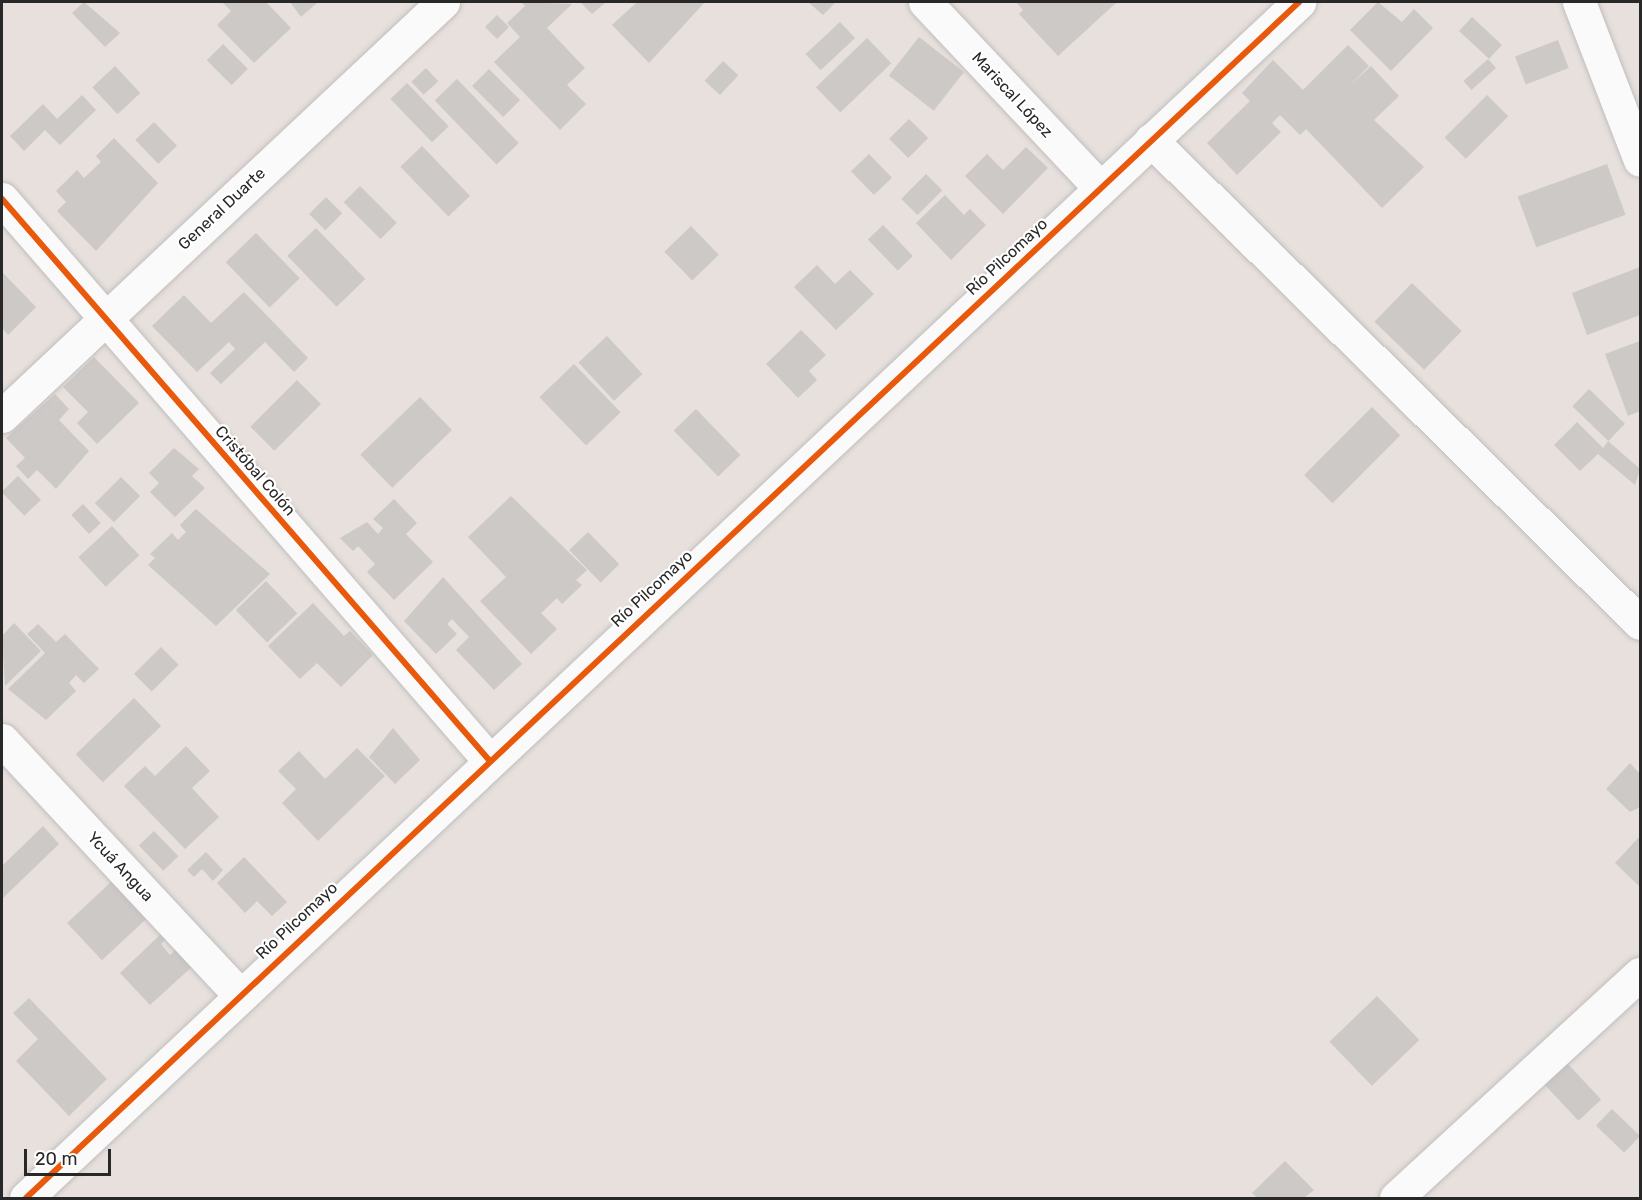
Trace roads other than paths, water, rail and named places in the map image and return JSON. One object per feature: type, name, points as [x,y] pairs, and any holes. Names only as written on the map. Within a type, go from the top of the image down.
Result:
[{"type":"street","name":"General Duarte","points":[[2,416],[443,2]]},
{"type":"street","name":"Mariscal López","points":[[925,2],[1100,188]]},
{"type":"street","name":"Río Pilcomayo","points":[[26,1198],[239,994],[1299,2]]},
{"type":"street","points":[[1579,2],[1641,160]]},
{"type":"street","points":[[1151,140],[1641,623]]},
{"type":"street","name":"Cristóbal Colón","points":[[2,199],[489,760]]},
{"type":"street","name":"Ycuá Angua","points":[[2,740],[239,994]]},
{"type":"street","points":[[1396,1198],[1641,974]]}]
